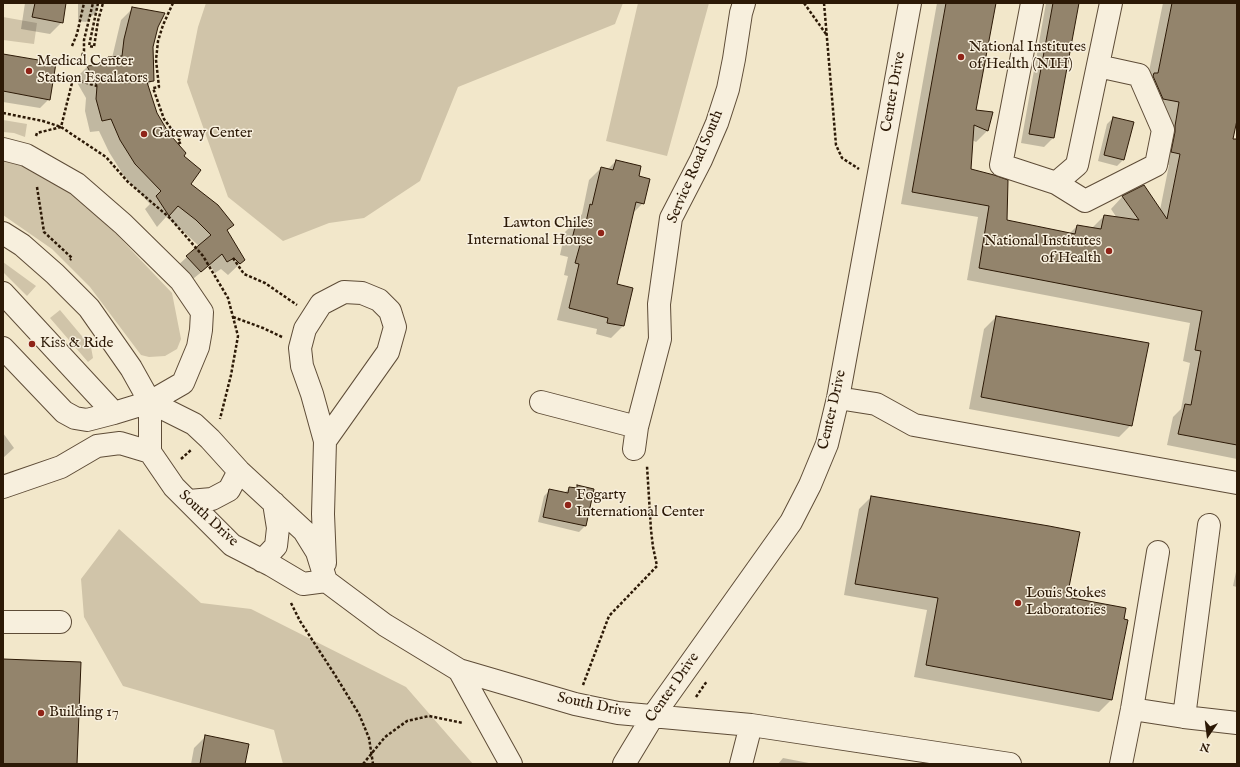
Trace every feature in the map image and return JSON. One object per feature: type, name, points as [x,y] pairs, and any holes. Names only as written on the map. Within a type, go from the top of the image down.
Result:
[{"type":"street","name":"Service Road South","points":[[634,449],[637,427],[660,339],[659,304],[671,218],[701,160],[717,123],[728,89],[740,13],[744,3]]},
{"type":"street","name":"Center Drive","points":[[624,764],[653,716],[792,522],[810,485],[827,444],[838,398],[910,3]]},
{"type":"street","points":[[1032,3],[1001,165],[1056,183],[1085,201],[1156,165],[1163,130],[1139,75],[1098,66]]},
{"type":"street","points":[[1056,183],[1077,165],[1111,3]]},
{"type":"street","points":[[3,149],[26,155],[77,184],[123,224],[181,281],[202,312],[198,347],[183,383],[150,402],[87,420],[75,418],[64,412],[3,348]]},
{"type":"street","points":[[3,233],[27,250],[55,274],[89,308],[131,368],[150,402],[150,452],[120,443],[98,446],[61,466],[3,487]]},
{"type":"street","points":[[325,441],[388,352],[392,339],[395,326],[390,312],[379,300],[362,292],[344,292],[321,304],[305,329],[300,348],[302,366],[312,394],[325,441],[323,514],[326,581]]},
{"type":"street","points":[[3,294],[114,413]]},
{"type":"street","points":[[838,398],[876,404],[914,425],[1237,483]]},
{"type":"street","points":[[150,402],[194,424],[239,471],[304,530],[317,552],[326,581]]},
{"type":"street","points":[[541,402],[637,427]]},
{"type":"street","name":"South Drive","points":[[150,452],[174,487],[232,545],[303,584],[326,581],[385,625],[459,670],[575,704],[618,713],[751,725],[974,762],[1010,764]]},
{"type":"street","points":[[189,501],[212,499],[229,490],[239,471]]},
{"type":"street","points":[[262,561],[276,546],[278,528],[274,503]]},
{"type":"street","points":[[1184,716],[1210,525]]},
{"type":"street","points":[[1121,764],[1132,709],[1158,552]]},
{"type":"street","points":[[3,622],[60,622]]},
{"type":"street","points":[[459,670],[511,764]]},
{"type":"street","points":[[1132,709],[1237,723]]},
{"type":"street","points":[[741,764],[751,725]]},
{"type":"path","points":[[72,46],[77,34],[84,3]]},
{"type":"path","points":[[78,64],[84,51],[84,40],[93,3]]},
{"type":"path","points":[[98,3],[89,46],[94,47],[98,21],[103,3]]},
{"type":"path","points":[[173,3],[163,25],[158,41],[156,60],[159,87],[153,88],[164,119],[181,142],[178,144]]},
{"type":"path","points":[[804,3],[826,34]]},
{"type":"path","points":[[824,3],[836,145],[842,158],[877,182]]},
{"type":"path","points":[[54,80],[73,79],[97,86]]},
{"type":"path","points":[[34,140],[37,134],[61,127],[73,79]]},
{"type":"path","points":[[36,180],[44,232],[72,258],[68,261]]},
{"type":"path","points":[[233,258],[244,274],[265,283],[286,296],[302,309]]},
{"type":"path","points":[[233,317],[264,328],[284,338]]},
{"type":"path","points":[[181,459],[193,448]]},
{"type":"path","points":[[575,704],[609,616],[657,566],[651,530],[647,458],[634,449]]},
{"type":"path","points":[[291,603],[300,621],[359,714],[369,738],[373,764]]},
{"type":"path","points":[[696,697],[707,681]]},
{"type":"path","points":[[363,764],[371,752],[385,737],[407,721],[429,716],[470,724],[485,715]]},
{"type":"shaded area","points":[[206,3],[623,3],[615,24],[458,87],[420,181],[364,218],[329,223],[283,241],[228,197],[187,82],[198,27]]},
{"type":"shaded area","points":[[638,3],[709,3],[667,156],[606,141]]},
{"type":"shaded area","points":[[3,17],[37,23],[34,44],[3,40]]},
{"type":"shaded area","points":[[3,120],[27,124],[25,137],[14,133],[3,132]]},
{"type":"shaded area","points":[[3,157],[32,165],[74,195],[116,234],[172,293],[181,339],[177,349],[165,356],[149,357],[141,355],[90,287],[52,249],[3,215]]},
{"type":"shaded area","points":[[3,262],[36,286],[27,296],[3,272]]},
{"type":"shaded area","points":[[60,310],[91,347],[93,358],[88,362],[50,318]]},
{"type":"shaded area","points":[[119,529],[201,603],[251,609],[406,687],[473,764],[283,764],[274,730],[123,686],[84,617],[81,579]]},
{"type":"building","points":[[35,3],[66,3],[63,23],[32,17]]},
{"type":"building","points":[[946,3],[996,3],[976,110],[993,112],[988,131],[974,125],[971,169],[1008,180],[1007,220],[1075,234],[1077,225],[1101,229],[1104,215],[1139,220],[1122,196],[1144,185],[1167,219],[1180,154],[1171,152],[1179,102],[1163,99],[1153,76],[1154,73],[1158,73],[1172,3],[1237,3],[1237,120],[1233,139],[1237,139],[1237,445],[1178,434],[1185,404],[1191,405],[1201,351],[1195,350],[1202,311],[979,268],[989,206],[912,192]]},
{"type":"building","name":"National Institutes of Health (NIH)","points":[[1053,3],[1079,3],[1054,138],[1029,134]]},
{"type":"building","name":"Gateway Center","points":[[132,7],[165,13],[158,27],[153,47],[154,81],[147,82],[157,113],[167,130],[186,153],[184,156],[201,170],[191,184],[218,205],[234,225],[227,230],[245,260],[240,264],[234,258],[227,262],[222,254],[201,272],[186,256],[211,235],[196,220],[178,206],[169,216],[156,196],[161,191],[135,164],[120,140],[111,119],[102,121],[96,99],[97,86],[87,66],[108,64],[108,57],[122,56],[124,39]]},
{"type":"building","name":"Medical Center Station Escalators","points":[[3,54],[56,63],[50,100],[3,91]]},
{"type":"building","points":[[1113,117],[1134,122],[1124,160],[1104,155]]},
{"type":"building","name":"Lawton Chiles International House","points":[[616,160],[641,166],[639,176],[650,179],[644,204],[636,202],[617,284],[633,288],[624,326],[607,323],[608,318],[569,308],[579,264],[575,263],[580,245],[571,243],[577,219],[586,222],[590,204],[592,205],[601,167],[613,170]]},
{"type":"building","points":[[996,316],[1149,343],[1132,426],[981,397]]},
{"type":"building","name":"Fogarty International Center","points":[[577,485],[594,489],[586,526],[543,517],[549,489],[568,493],[569,487],[577,488]]},
{"type":"building","name":"Louis Stokes Laboratories","points":[[871,496],[1080,532],[1067,597],[1126,608],[1124,619],[1128,620],[1112,700],[926,665],[938,598],[855,584]]},
{"type":"building","name":"Building 17","points":[[3,659],[81,662],[77,764],[3,764]]},
{"type":"building","points":[[205,735],[249,744],[245,764],[200,764]]},
{"type":"place","name":"National Institutes of Health (NIH)","points":[[961,57]]},
{"type":"place","name":"Medical Center Station Escalators","points":[[29,71]]},
{"type":"place","name":"Gateway Center","points":[[144,134]]},
{"type":"place","name":"Lawton Chiles International House","points":[[601,233]]},
{"type":"place","name":"National Institutes of Health","points":[[1109,251]]},
{"type":"place","name":"Kiss & Ride","points":[[32,344]]},
{"type":"place","name":"Fogarty International Center","points":[[568,505]]},
{"type":"place","name":"Louis Stokes Laboratories","points":[[1018,603]]},
{"type":"place","name":"Building 17","points":[[41,713]]}]
